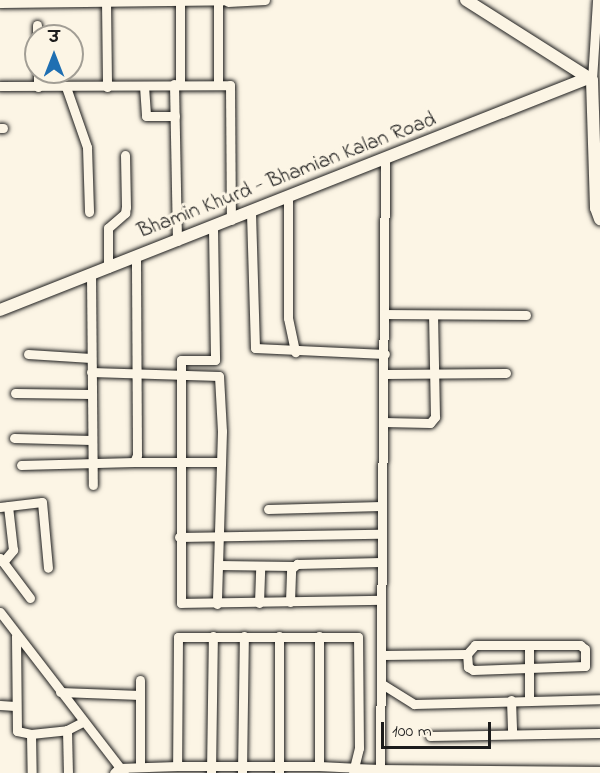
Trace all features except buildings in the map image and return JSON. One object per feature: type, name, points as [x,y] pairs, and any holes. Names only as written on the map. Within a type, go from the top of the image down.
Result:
[{"type":"street","points":[[0,3],[265,0]]},
{"type":"street","points":[[466,0],[590,79],[597,99],[600,219]]},
{"type":"street","points":[[590,79],[598,66],[597,0]]},
{"type":"street","points":[[107,87],[108,1]]},
{"type":"street","points":[[177,241],[175,116],[180,1]]},
{"type":"street","points":[[218,83],[226,1]]},
{"type":"street","name":"Bhamin Khurd - Bhamian Kalan Road","points":[[0,310],[590,79]]},
{"type":"street","points":[[0,86],[107,87],[218,83],[231,87],[231,220]]},
{"type":"street","points":[[144,86],[146,116],[175,116]]},
{"type":"street","points":[[66,87],[87,147],[89,212]]},
{"type":"street","points":[[108,268],[108,228],[125,213],[126,207],[125,155]]},
{"type":"street","points":[[380,771],[382,655],[379,534],[385,314],[385,159]]},
{"type":"street","points":[[288,197],[288,318],[295,352]]},
{"type":"street","points":[[251,213],[255,348],[295,352],[384,354]]},
{"type":"street","points":[[213,228],[215,360],[181,360],[181,603],[380,600]]},
{"type":"street","points":[[134,462],[137,455],[136,257]]},
{"type":"street","points":[[91,274],[91,465],[93,485]]},
{"type":"street","points":[[385,314],[526,315]]},
{"type":"street","points":[[383,422],[434,421],[434,315]]},
{"type":"street","points":[[28,354],[91,358]]},
{"type":"street","points":[[91,372],[214,375],[222,382],[217,604]]},
{"type":"street","points":[[384,374],[506,374]]},
{"type":"street","points":[[15,393],[91,394]]},
{"type":"street","points":[[14,438],[91,440]]},
{"type":"street","points":[[21,465],[221,462]]},
{"type":"street","points":[[30,598],[1,560],[13,550],[4,506],[42,501],[48,568]]},
{"type":"street","points":[[268,509],[381,506]]},
{"type":"street","points":[[180,537],[379,534]]},
{"type":"street","points":[[218,565],[293,566],[380,562]]},
{"type":"street","points":[[259,603],[260,566]]},
{"type":"street","points":[[290,602],[293,566]]},
{"type":"street","points":[[0,612],[119,771],[140,767],[177,766],[211,770],[317,768],[380,771],[600,771]]},
{"type":"street","points":[[16,636],[15,706],[18,733],[67,730],[83,722]]},
{"type":"street","points":[[211,770],[213,636]]},
{"type":"street","points":[[177,766],[177,640],[213,636],[319,636],[360,640],[359,748],[353,770]]},
{"type":"street","points":[[242,770],[244,636]]},
{"type":"street","points":[[279,636],[279,769]]},
{"type":"street","points":[[317,768],[319,636]]},
{"type":"street","points":[[475,645],[580,645],[585,648],[582,669],[473,670],[468,667],[467,654],[475,645]]},
{"type":"street","points":[[529,645],[529,699]]},
{"type":"street","points":[[382,655],[467,654]]},
{"type":"street","points":[[140,680],[140,767]]},
{"type":"street","points":[[382,684],[414,704],[529,699],[600,699]]},
{"type":"street","points":[[60,692],[140,696]]},
{"type":"street","points":[[511,700],[512,734]]},
{"type":"street","points":[[0,705],[15,706]]},
{"type":"street","points":[[67,730],[68,773]]},
{"type":"street","points":[[430,736],[600,733]]},
{"type":"street","points":[[31,734],[32,773]]}]
